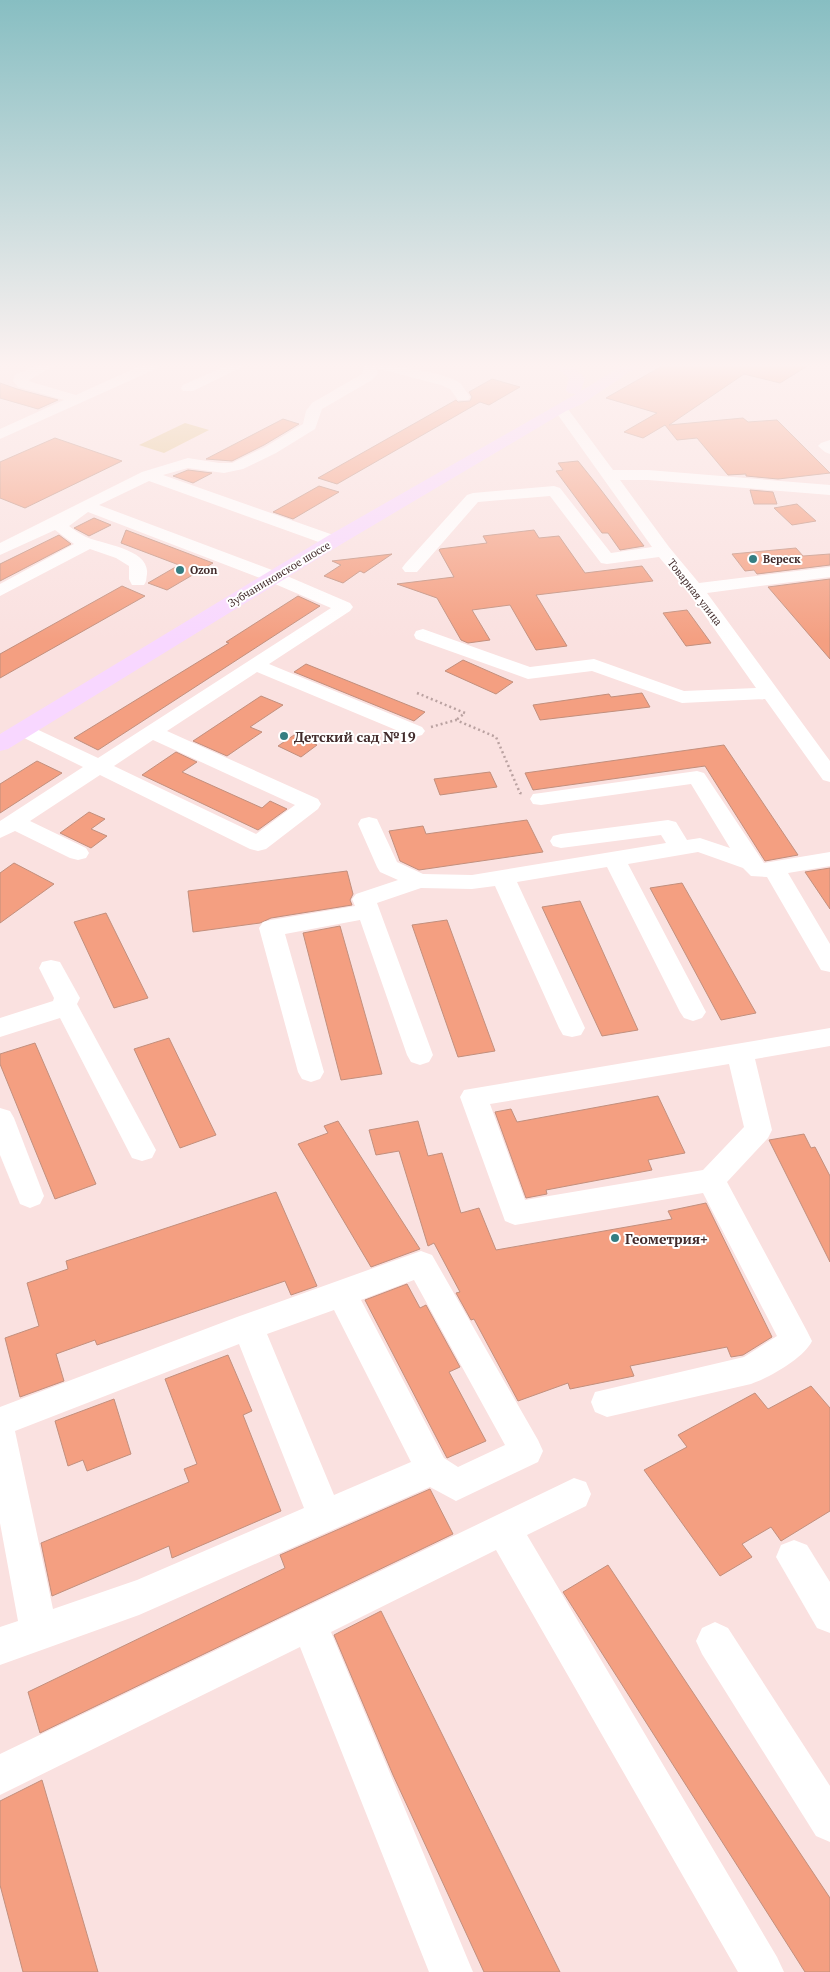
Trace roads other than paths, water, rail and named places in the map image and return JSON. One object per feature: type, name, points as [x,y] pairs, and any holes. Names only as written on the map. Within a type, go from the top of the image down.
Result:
[{"type":"main road","name":"Зубчаниновское шоссе","points":[[0,744],[333,541],[476,457]]},
{"type":"street","points":[[0,550],[148,475],[182,463],[229,468],[255,457]]},
{"type":"street","name":"Товарная улица","points":[[594,457],[663,552],[695,588],[830,776]]},
{"type":"street","points":[[148,475],[333,541]]},
{"type":"street","points":[[607,475],[648,475],[830,490]]},
{"type":"street","points":[[410,568],[473,498],[554,491],[607,559],[663,552]]},
{"type":"street","points":[[7,827],[344,607],[274,577],[88,506]]},
{"type":"street","points":[[66,518],[61,526],[67,533],[135,562],[138,566],[138,581]]},
{"type":"street","points":[[0,591],[89,543]]},
{"type":"street","points":[[695,588],[830,572]]},
{"type":"street","points":[[423,635],[528,673],[594,665],[682,696],[770,693]]},
{"type":"street","points":[[255,665],[415,731]]},
{"type":"street","points":[[22,730],[258,844],[310,804],[152,732]]},
{"type":"street","points":[[541,799],[697,777],[830,964]]},
{"type":"street","points":[[369,824],[388,867],[420,881]]},
{"type":"street","points":[[7,827],[78,853]]},
{"type":"street","points":[[561,841],[668,827],[680,848]]},
{"type":"street","points":[[420,1055],[364,899],[420,881],[472,882],[700,845],[762,866],[830,860]]},
{"type":"street","points":[[614,859],[693,1012]]},
{"type":"street","points":[[503,876],[572,1028]]},
{"type":"street","points":[[311,1072],[271,928],[368,911]]},
{"type":"street","points":[[0,1028],[62,1007],[67,998],[50,968]]},
{"type":"street","points":[[62,1007],[70,1012],[142,1150]]},
{"type":"street","points":[[740,1053],[758,1130],[710,1180],[515,1213],[474,1097],[830,1037]]},
{"type":"street","points":[[0,1118],[30,1196]]},
{"type":"street","points":[[607,1402],[751,1370],[796,1341],[710,1180]]},
{"type":"street","points":[[0,1422],[248,1327],[421,1264],[526,1451],[456,1485],[432,1469],[342,1294]]},
{"type":"street","points":[[248,1327],[325,1516]]},
{"type":"street","points":[[0,1434],[39,1633]]},
{"type":"street","points":[[0,1646],[139,1597],[432,1469]]},
{"type":"street","points":[[0,1775],[574,1494]]},
{"type":"street","points":[[503,1528],[762,1972]]},
{"type":"street","points":[[794,1558],[830,1615]]},
{"type":"street","points":[[309,1624],[451,1972]]},
{"type":"street","points":[[715,1641],[830,1822]]},
{"type":"place","name":"Вереск","points":[[753,559]]},
{"type":"place","name":"Ozon","points":[[180,570]]},
{"type":"place","name":"Детский сад №19","points":[[284,736]]},
{"type":"place","name":"Геометрия+","points":[[615,1238]]}]
